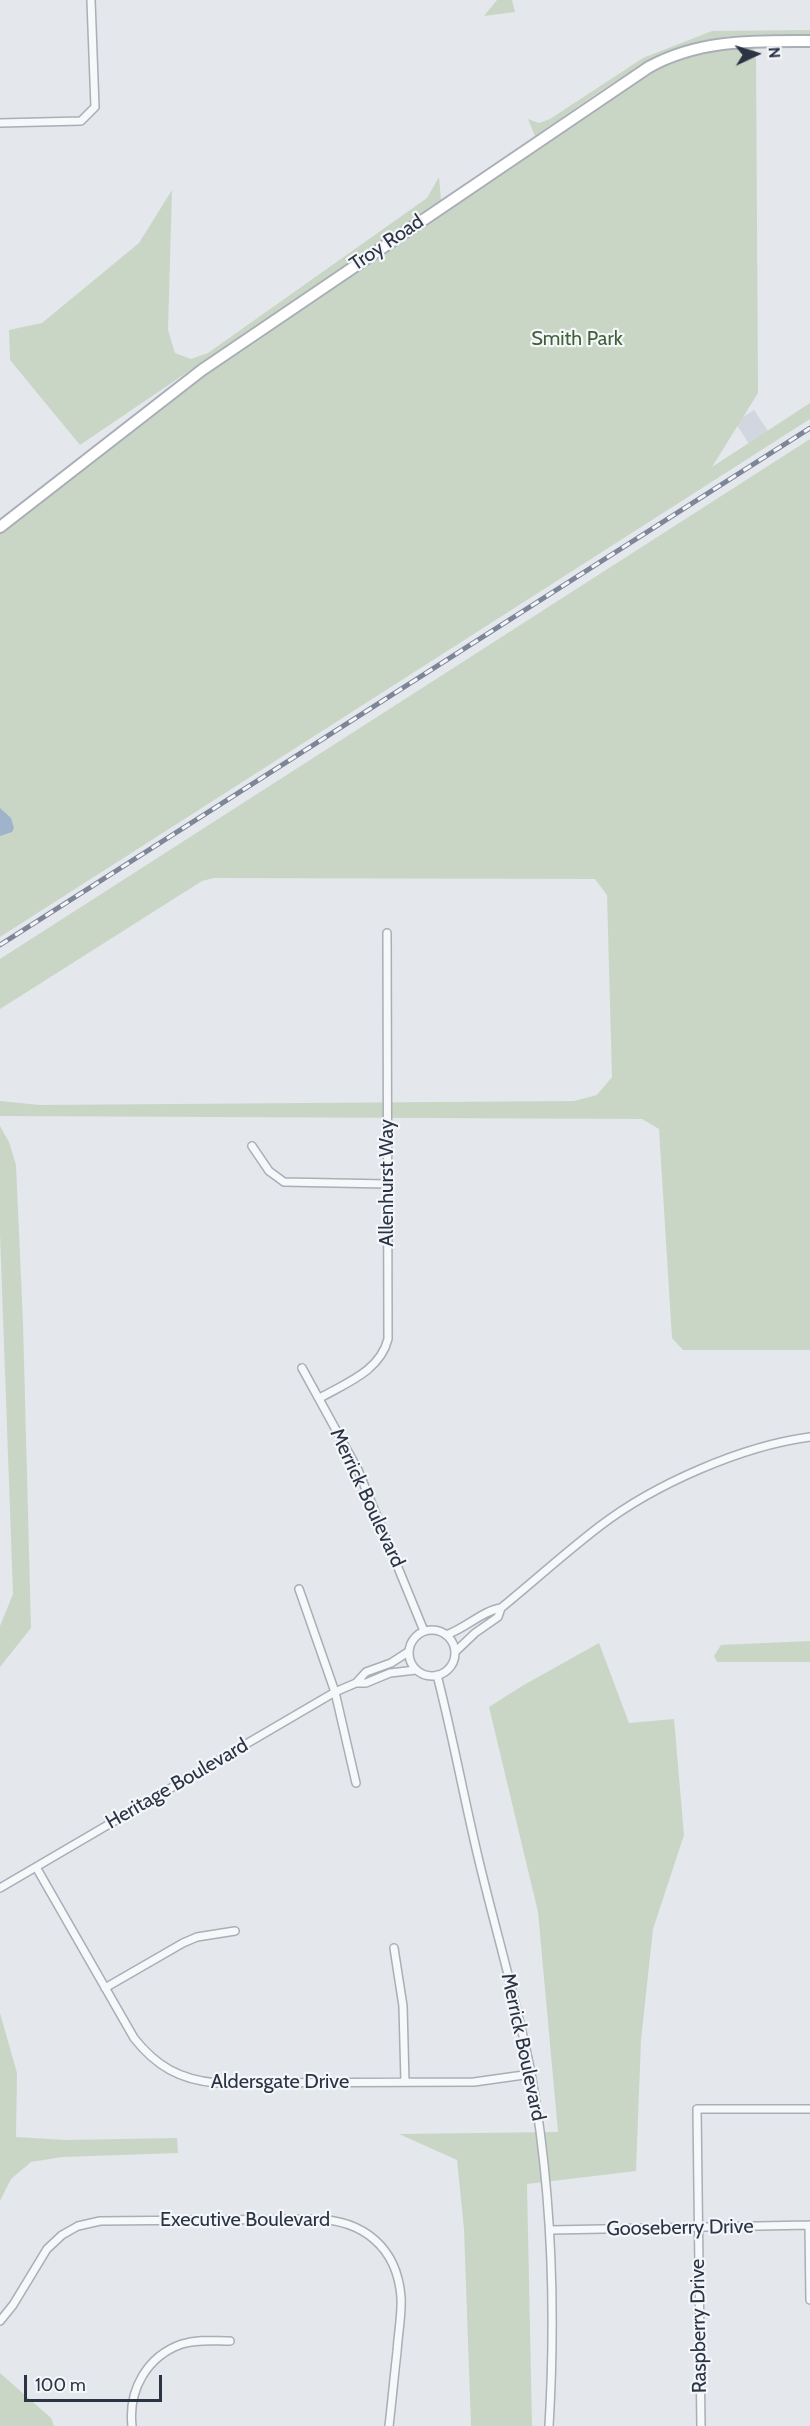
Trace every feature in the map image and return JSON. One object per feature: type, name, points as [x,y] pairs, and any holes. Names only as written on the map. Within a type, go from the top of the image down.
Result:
[{"type":"street","points":[[0,123],[81,121],[95,108],[91,0]]},
{"type":"street","name":"Troy Road","points":[[0,527],[202,370],[649,67],[669,57],[709,45],[810,40]]},
{"type":"street","name":"Allenhurst Way","points":[[320,1398],[369,1370],[385,1352],[388,1339],[387,933]]},
{"type":"street","points":[[252,1146],[269,1171],[284,1182],[387,1184]]},
{"type":"street","name":"Merrick Boulevard","points":[[302,1368],[358,1470],[424,1631]]},
{"type":"street","points":[[446,1635],[465,1627],[491,1610],[501,1608],[601,1525],[646,1497],[726,1457],[810,1437]]},
{"type":"street","points":[[299,1589],[335,1692],[356,1783]]},
{"type":"street","points":[[455,1652],[453,1642],[446,1635],[433,1629],[424,1631],[415,1637],[408,1652],[410,1662],[416,1670],[426,1675],[437,1675],[450,1667],[455,1652],[475,1633],[498,1617],[501,1608]]},
{"type":"street","name":"Heritage Boulevard","points":[[356,1683],[366,1672],[391,1663],[408,1652]]},
{"type":"street","name":"Heritage Boulevard","points":[[0,1888],[335,1692],[356,1683],[366,1683],[390,1672],[416,1670]]},
{"type":"street","name":"Merrick Boulevard","points":[[437,1675],[480,1864],[522,2028],[539,2126],[551,2230],[554,2302],[549,2426]]},
{"type":"street","name":"Aldersgate Drive","points":[[36,1867],[134,2038],[160,2066],[190,2080],[217,2083],[474,2082],[531,2074]]},
{"type":"street","points":[[105,1988],[183,1943],[197,1937],[235,1931]]},
{"type":"street","points":[[394,1948],[403,2006],[405,2082]]},
{"type":"street","name":"Raspberry Drive","points":[[701,2426],[697,2109],[810,2109]]},
{"type":"street","name":"Executive Boulevard","points":[[0,2321],[13,2305],[47,2249],[68,2232],[90,2223],[130,2220],[315,2219],[342,2221],[365,2231],[383,2248],[391,2260],[399,2283],[401,2309],[389,2426]]},
{"type":"street","points":[[809,2225],[810,2300]]},
{"type":"street","name":"Gooseberry Drive","points":[[551,2230],[809,2225]]},
{"type":"street","points":[[132,2426],[131,2411],[137,2386],[151,2364],[160,2355],[189,2342],[230,2341]]},
{"type":"shaded area","points":[[754,410],[768,431],[749,444],[735,422]]},
{"type":"green space","points":[[497,0],[512,0],[515,12],[484,16]]},
{"type":"green space","points":[[810,30],[810,35],[744,35],[697,43],[648,62],[535,136],[528,119],[539,123],[550,119],[643,58],[712,31]]},
{"type":"green space","name":"Smith Park","points":[[752,46],[756,53],[758,393],[712,467],[810,403],[810,419],[0,937],[0,532],[160,406],[647,73],[701,53]]},
{"type":"green space","points":[[439,177],[441,200],[80,445],[10,360],[9,330],[42,323],[139,243],[172,190],[168,330],[175,353],[191,359],[208,353],[427,198]]},
{"type":"green space","points":[[810,439],[810,1350],[683,1350],[672,1338],[659,1129],[642,1119],[0,1116],[0,1101],[40,1105],[574,1101],[597,1095],[612,1077],[607,895],[595,879],[214,878],[202,881],[0,1009],[0,959]]},
{"type":"green space","points":[[0,1126],[9,1142],[16,1165],[23,1323],[31,1628],[0,1667],[0,1626],[13,1594],[0,1233]]},
{"type":"green space","points":[[810,1641],[810,1662],[717,1662],[714,1656],[721,1645]]},
{"type":"green space","points":[[599,1643],[629,1723],[674,1719],[684,1835],[653,1929],[641,2040],[636,2171],[527,2184],[532,2426],[471,2426],[464,2229],[457,2160],[399,2134],[558,2132],[538,1912],[489,1707]]},
{"type":"green space","points":[[0,2013],[17,2073],[16,2137],[66,2140],[177,2138],[178,2153],[62,2157],[31,2162],[11,2179],[0,2201]]},
{"type":"green space","points":[[0,2373],[51,2418],[54,2426],[0,2426]]},
{"type":"water","points":[[0,808],[11,818],[14,828],[12,832],[0,836]]},
{"type":"railway","points":[[0,945],[810,428]]}]
